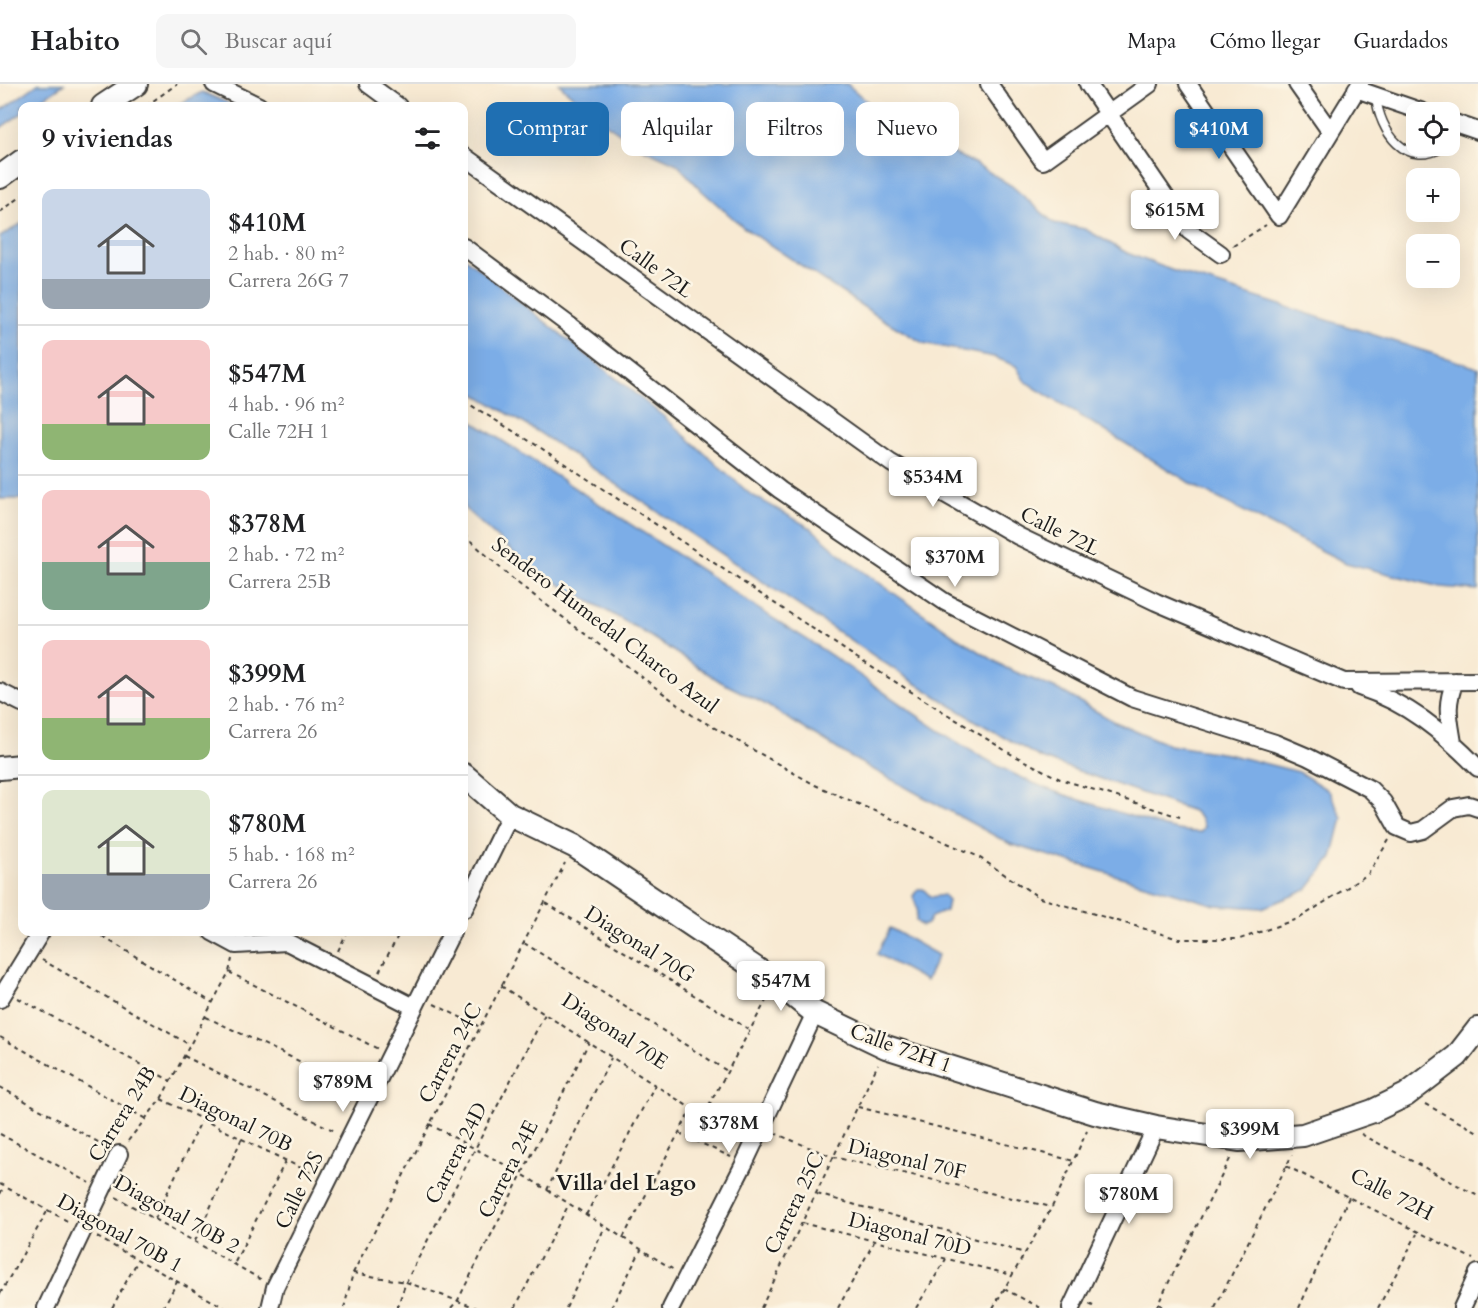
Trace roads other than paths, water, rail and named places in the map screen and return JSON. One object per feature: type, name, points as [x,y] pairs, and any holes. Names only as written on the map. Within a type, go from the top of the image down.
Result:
[{"type":"street","points":[[109,102],[136,84]]},
{"type":"street","points":[[214,84],[251,102]]},
{"type":"street","points":[[368,84],[393,102]]},
{"type":"street","points":[[989,84],[1043,160],[1150,84]]},
{"type":"street","points":[[1088,84],[1189,231],[1221,254]]},
{"type":"street","points":[[1188,84],[1279,216],[1358,87],[1377,97],[1406,106]]},
{"type":"street","points":[[1297,84],[1330,131]]},
{"type":"street","points":[[1460,125],[1478,131]]},
{"type":"street","name":"Calle 72L","points":[[468,159],[891,464],[1018,536],[1155,602],[1344,682],[1478,681]]},
{"type":"street","points":[[0,177],[18,164]]},
{"type":"street","points":[[468,250],[569,325],[780,490],[945,602],[1132,698],[1275,743],[1308,757],[1370,789],[1383,802],[1397,827],[1411,833],[1423,830],[1453,808],[1469,805],[1478,808]]},
{"type":"street","points":[[1453,743],[1447,699],[1455,681]]},
{"type":"street","points":[[1344,682],[1386,696],[1419,714],[1478,768]]},
{"type":"street","points":[[0,692],[18,701]]},
{"type":"street","points":[[0,768],[18,766]]},
{"type":"street","name":"Calle 72H 1","points":[[468,778],[510,815],[574,846],[776,982],[814,1013],[886,1047],[1095,1113],[1155,1127],[1239,1140],[1303,1135],[1340,1123],[1406,1095],[1457,1056],[1478,1029]]},
{"type":"street","points":[[468,901],[510,815]]},
{"type":"street","points":[[2,995],[39,936]]},
{"type":"street","points":[[219,936],[236,945],[287,942],[372,986],[417,1001]]},
{"type":"street","name":"Calle 72S","points":[[270,1308],[275,1287],[450,936]]},
{"type":"street","points":[[671,1308],[744,1164],[814,1013]]},
{"type":"street","points":[[1071,1308],[1155,1127]]},
{"type":"street","name":"Carrera 24B","points":[[46,1308],[119,1154]]},
{"type":"street","points":[[1469,1302],[1478,1273]]},
{"type":"lane","points":[[1377,97],[1378,116],[1388,131],[1406,150]]},
{"type":"water","points":[[38,84],[64,84],[38,102],[18,102],[18,116],[0,128],[0,111]]},
{"type":"water","points":[[559,84],[847,84],[867,102],[856,102],[856,156],[959,156],[1012,186],[1054,223],[1085,229],[1127,253],[1171,270],[1478,368],[1478,590],[1440,587],[1346,563],[1200,489],[1035,388],[1024,380],[1016,366],[994,357],[923,343],[882,319],[743,227],[701,190],[677,164],[660,156],[734,156],[734,102],[621,102],[621,134],[609,126],[609,102],[579,102]]},
{"type":"water","points":[[202,92],[226,102],[183,102]]},
{"type":"water","points":[[18,226],[18,499],[0,499],[0,237]]},
{"type":"water","points":[[468,260],[663,416],[750,494],[811,528],[851,563],[958,638],[1006,668],[1061,691],[1113,721],[1169,745],[1227,754],[1299,772],[1329,791],[1342,818],[1332,858],[1307,890],[1262,908],[1215,905],[1010,844],[852,758],[763,703],[721,682],[642,631],[531,568],[468,512],[468,419],[824,650],[931,726],[1005,770],[1064,795],[1171,829],[1201,832],[1204,827],[1201,819],[1193,811],[1041,758],[976,721],[909,679],[538,432],[468,389]]},
{"type":"water","points":[[918,889],[923,889],[931,897],[944,895],[948,901],[946,911],[931,917],[927,924],[922,926],[916,921],[917,908],[913,896]]},
{"type":"water","points":[[890,928],[938,955],[926,981],[877,954]]},
{"type":"district","name":"Villa del Lago","points":[[626,1182]]}]
